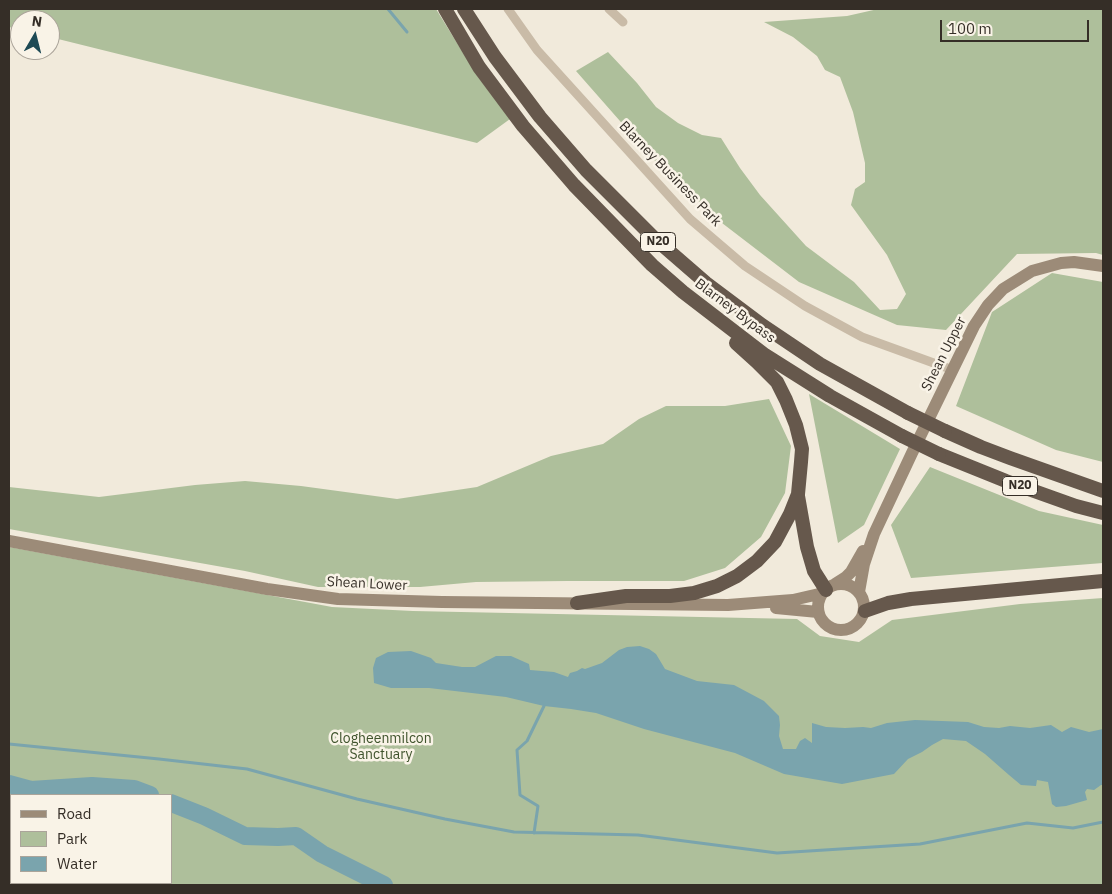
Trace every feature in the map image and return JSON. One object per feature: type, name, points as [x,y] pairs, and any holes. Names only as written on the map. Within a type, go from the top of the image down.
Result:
[{"type":"highway","name":"Blarney Bypass","points":[[444,9],[479,67],[524,126],[574,185],[652,265],[683,292],[766,355],[830,396],[902,436],[1006,482],[1076,506],[1103,513]]},
{"type":"highway","name":"Blarney Bypass","points":[[464,9],[495,57],[561,142],[652,237],[706,283],[762,325],[820,364],[908,413],[980,447],[1103,491]]},
{"type":"highway","points":[[652,265],[688,300],[758,362],[776,382],[786,400],[796,425],[802,449],[798,494],[807,547],[814,571],[827,589]]},
{"type":"highway","points":[[577,603],[626,596],[670,596],[694,593],[717,586],[737,576],[757,561],[775,542],[798,494]]},
{"type":"highway","points":[[865,611],[888,603],[911,599],[1103,581]]},
{"type":"main road","name":"Shean Upper","points":[[827,589],[851,572],[874,534],[974,326],[988,304],[1003,289],[1032,271],[1061,263],[1074,262],[1103,266]]},
{"type":"main road","name":"Shean Upper","points":[[859,592],[864,564],[874,534]]},
{"type":"main road","name":"Shean Lower","points":[[9,541],[338,599],[728,605],[788,608],[818,612]]},
{"type":"main road","points":[[839,584],[846,584],[859,592],[865,604],[865,611],[858,624],[853,628],[839,630],[827,626],[823,621],[818,612],[819,601],[827,589],[839,584]]},
{"type":"main road","name":"Shean Lower","points":[[728,605],[793,600],[819,594],[827,589]]},
{"type":"street","name":"Blarney Business Park","points":[[508,9],[537,50],[690,218],[745,266],[804,306],[862,337],[953,370]]},
{"type":"street","points":[[609,9],[623,22]]},
{"type":"green space","points":[[9,9],[436,9],[478,77],[510,119],[477,143],[60,39],[60,10],[10,10],[9,27]]},
{"type":"green space","points":[[878,9],[1103,9],[1103,255],[1096,253],[1017,254],[946,330],[897,325],[799,282],[722,223],[656,162],[576,71],[608,52],[656,107],[678,123],[702,135],[721,138],[760,195],[806,246],[854,282],[880,310],[897,309],[906,294],[887,255],[851,205],[855,189],[865,182],[865,163],[853,112],[840,77],[825,70],[817,56],[793,37],[764,22],[847,16]]},
{"type":"green space","points":[[1052,273],[1103,282],[1103,462],[1056,450],[956,406],[992,312]]},
{"type":"green space","points":[[809,394],[900,449],[864,525],[838,543]]},
{"type":"green space","points":[[769,399],[791,446],[785,493],[761,537],[725,568],[684,581],[476,582],[420,587],[318,587],[245,571],[9,529],[9,487],[99,497],[245,481],[301,486],[397,499],[477,487],[551,456],[603,444],[639,419],[666,406],[725,406]]},
{"type":"green space","points":[[930,467],[1039,511],[1103,525],[1103,563],[911,578],[891,525]]},
{"type":"green space","name":"Clogheenmilcon Sanctuary","points":[[9,547],[332,607],[413,611],[797,619],[820,636],[859,642],[892,620],[1020,604],[1103,598],[1103,885],[16,885],[172,884],[172,794],[10,794],[9,815]]},
{"type":"water","points":[[640,646],[656,654],[665,669],[697,681],[734,685],[764,701],[779,716],[779,736],[783,749],[796,749],[800,741],[805,738],[812,743],[812,723],[826,727],[871,728],[887,723],[915,720],[968,722],[984,727],[999,728],[1010,726],[1030,728],[1051,725],[1062,732],[1071,727],[1089,732],[1103,729],[1103,785],[1094,790],[1087,789],[1085,792],[1087,800],[1056,807],[1052,804],[1048,782],[1037,780],[1036,786],[1021,785],[985,754],[966,741],[943,739],[908,759],[894,774],[842,784],[784,774],[735,753],[644,729],[596,713],[544,706],[506,697],[429,688],[391,688],[374,683],[373,668],[376,658],[388,652],[411,651],[431,658],[436,663],[462,667],[475,667],[496,656],[511,656],[529,664],[530,670],[554,672],[568,677],[570,673],[582,668],[585,669],[602,663],[619,650]]},
{"type":"waterway","points":[[388,9],[407,32]]},
{"type":"waterway","points":[[534,833],[538,806],[520,795],[517,750],[527,741],[544,706]]},
{"type":"waterway","points":[[9,744],[247,769],[357,799],[514,832],[638,835],[777,853],[920,844],[1027,823],[1073,828],[1103,822]]},
{"type":"waterway","points":[[9,784],[31,790],[92,786],[134,789],[147,794]]},
{"type":"waterway","points":[[172,803],[204,816],[245,836],[296,836],[322,854],[384,885]]}]
